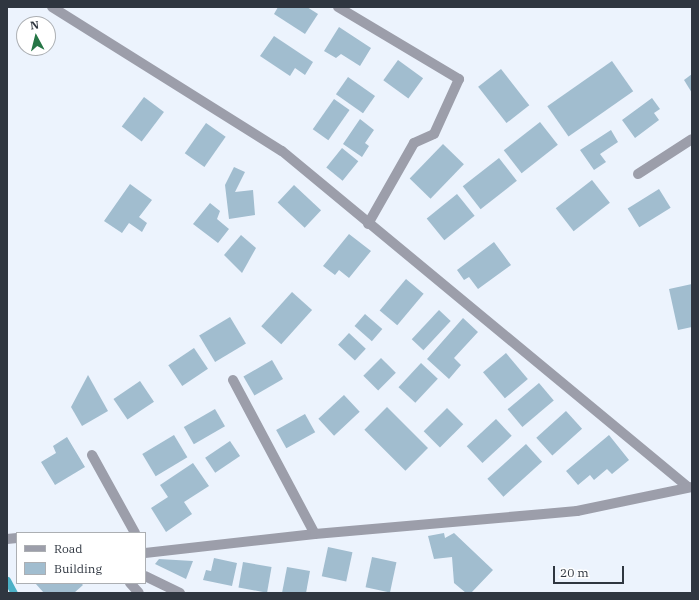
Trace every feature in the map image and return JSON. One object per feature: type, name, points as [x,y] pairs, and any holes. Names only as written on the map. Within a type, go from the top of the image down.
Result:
[{"type":"street","points":[[52,7],[282,151],[368,224],[690,487]]},
{"type":"street","points":[[338,7],[459,79],[434,134],[414,143],[368,224]]},
{"type":"street","points":[[638,174],[692,139]]},
{"type":"street","points":[[233,380],[316,534]]},
{"type":"street","points":[[92,455],[134,532]]},
{"type":"street","points":[[146,552],[316,534],[577,511],[690,487]]},
{"type":"street","points":[[146,576],[180,593]]},
{"type":"street","points":[[131,584],[139,593]]},
{"type":"building","points":[[278,7],[307,7],[318,14],[305,34],[274,14]]},
{"type":"building","points":[[339,27],[371,48],[360,66],[341,54],[336,58],[324,51]]},
{"type":"building","points":[[274,36],[313,62],[305,75],[295,68],[290,76],[260,56]]},
{"type":"building","points":[[398,60],[423,78],[408,98],[383,80]]},
{"type":"building","points":[[612,61],[633,91],[569,137],[547,106]]},
{"type":"building","points":[[501,69],[529,105],[506,123],[478,87]]},
{"type":"building","points":[[692,74],[692,93],[684,80]]},
{"type":"building","points":[[348,77],[375,96],[363,113],[336,94]]},
{"type":"building","points":[[144,97],[164,112],[142,142],[122,127]]},
{"type":"building","points":[[652,98],[660,109],[654,113],[659,120],[635,138],[622,120]]},
{"type":"building","points":[[334,99],[350,110],[328,140],[313,129]]},
{"type":"building","points":[[360,119],[374,130],[365,143],[369,146],[362,157],[343,144]]},
{"type":"building","points":[[540,122],[558,145],[522,173],[504,150]]},
{"type":"building","points":[[206,123],[226,137],[204,167],[185,153]]},
{"type":"building","points":[[611,130],[618,142],[600,154],[606,162],[594,170],[580,150]]},
{"type":"building","points":[[443,144],[464,164],[431,199],[410,179]]},
{"type":"building","points":[[342,148],[358,161],[343,181],[326,167]]},
{"type":"building","points":[[499,158],[517,181],[481,209],[463,186]]},
{"type":"building","points":[[234,167],[245,172],[235,192],[253,190],[255,215],[229,219],[225,185]]},
{"type":"building","points":[[592,180],[610,203],[574,231],[556,208]]},
{"type":"building","points":[[130,184],[152,200],[139,217],[147,223],[142,232],[129,223],[122,233],[104,221]]},
{"type":"building","points":[[294,185],[321,210],[305,228],[278,203]]},
{"type":"building","points":[[659,189],[671,208],[639,227],[628,209]]},
{"type":"building","points":[[457,194],[475,216],[444,240],[427,219]]},
{"type":"building","points":[[210,203],[220,211],[217,219],[229,229],[218,243],[193,224]]},
{"type":"building","points":[[349,234],[371,251],[349,278],[339,270],[335,275],[323,266]]},
{"type":"building","points":[[241,235],[256,248],[242,273],[224,255]]},
{"type":"building","points":[[494,242],[511,265],[478,289],[469,277],[464,280],[457,270]]},
{"type":"building","points":[[406,279],[424,294],[397,325],[380,310]]},
{"type":"building","points":[[692,284],[692,327],[678,330],[669,289]]},
{"type":"building","points":[[292,292],[312,310],[281,344],[261,326]]},
{"type":"building","points":[[439,310],[451,321],[423,350],[412,339]]},
{"type":"building","points":[[365,314],[382,329],[372,341],[355,326]]},
{"type":"building","points":[[230,317],[246,344],[215,362],[199,336]]},
{"type":"building","points":[[463,318],[478,332],[454,358],[461,365],[449,379],[427,359]]},
{"type":"building","points":[[349,333],[366,349],[355,360],[338,345]]},
{"type":"building","points":[[194,348],[208,369],[182,386],[168,365]]},
{"type":"building","points":[[506,353],[528,379],[505,398],[483,372]]},
{"type":"building","points":[[381,358],[396,373],[378,391],[363,376]]},
{"type":"building","points":[[272,360],[283,379],[254,396],[243,377]]},
{"type":"building","points":[[421,363],[438,379],[415,403],[398,387]]},
{"type":"building","points":[[88,375],[108,411],[82,426],[71,407]]},
{"type":"building","points":[[140,381],[154,402],[127,420],[113,399]]},
{"type":"building","points":[[539,383],[554,401],[522,427],[508,409]]},
{"type":"building","points":[[344,395],[360,412],[334,436],[318,419]]},
{"type":"building","points":[[387,407],[428,448],[405,471],[364,430]]},
{"type":"building","points":[[447,408],[463,424],[440,448],[424,431]]},
{"type":"building","points":[[215,409],[225,426],[194,444],[184,427]]},
{"type":"building","points":[[566,411],[582,429],[552,456],[536,438]]},
{"type":"building","points":[[305,414],[315,432],[286,448],[276,430]]},
{"type":"building","points":[[496,419],[512,436],[482,463],[467,446]]},
{"type":"building","points":[[174,435],[187,457],[156,476],[142,454]]},
{"type":"building","points":[[609,435],[629,460],[612,474],[607,469],[594,480],[590,475],[578,485],[566,471]]},
{"type":"building","points":[[67,437],[85,467],[55,485],[41,462],[56,453],[53,446]]},
{"type":"building","points":[[230,441],[240,456],[215,473],[205,458]]},
{"type":"building","points":[[526,444],[542,462],[503,497],[487,479]]},
{"type":"building","points":[[193,463],[209,486],[184,502],[192,514],[166,532],[151,508],[168,497],[160,485]]},
{"type":"building","points":[[444,533],[445,538],[454,533],[493,570],[471,593],[466,593],[454,583],[452,557],[434,559],[428,536]]},
{"type":"building","points":[[328,547],[352,552],[346,582],[322,576]]},
{"type":"building","points":[[372,557],[396,562],[390,593],[366,587]]},
{"type":"building","points":[[214,558],[237,563],[232,586],[203,580],[206,570],[211,571]]},
{"type":"building","points":[[159,559],[193,561],[186,579],[155,564]]},
{"type":"building","points":[[243,562],[272,567],[267,593],[238,588]]},
{"type":"building","points":[[287,567],[310,571],[306,593],[282,593]]},
{"type":"building","points":[[36,584],[83,585],[74,593],[44,593]]},
{"type":"waterway","points":[[7,580],[14,593]]}]
